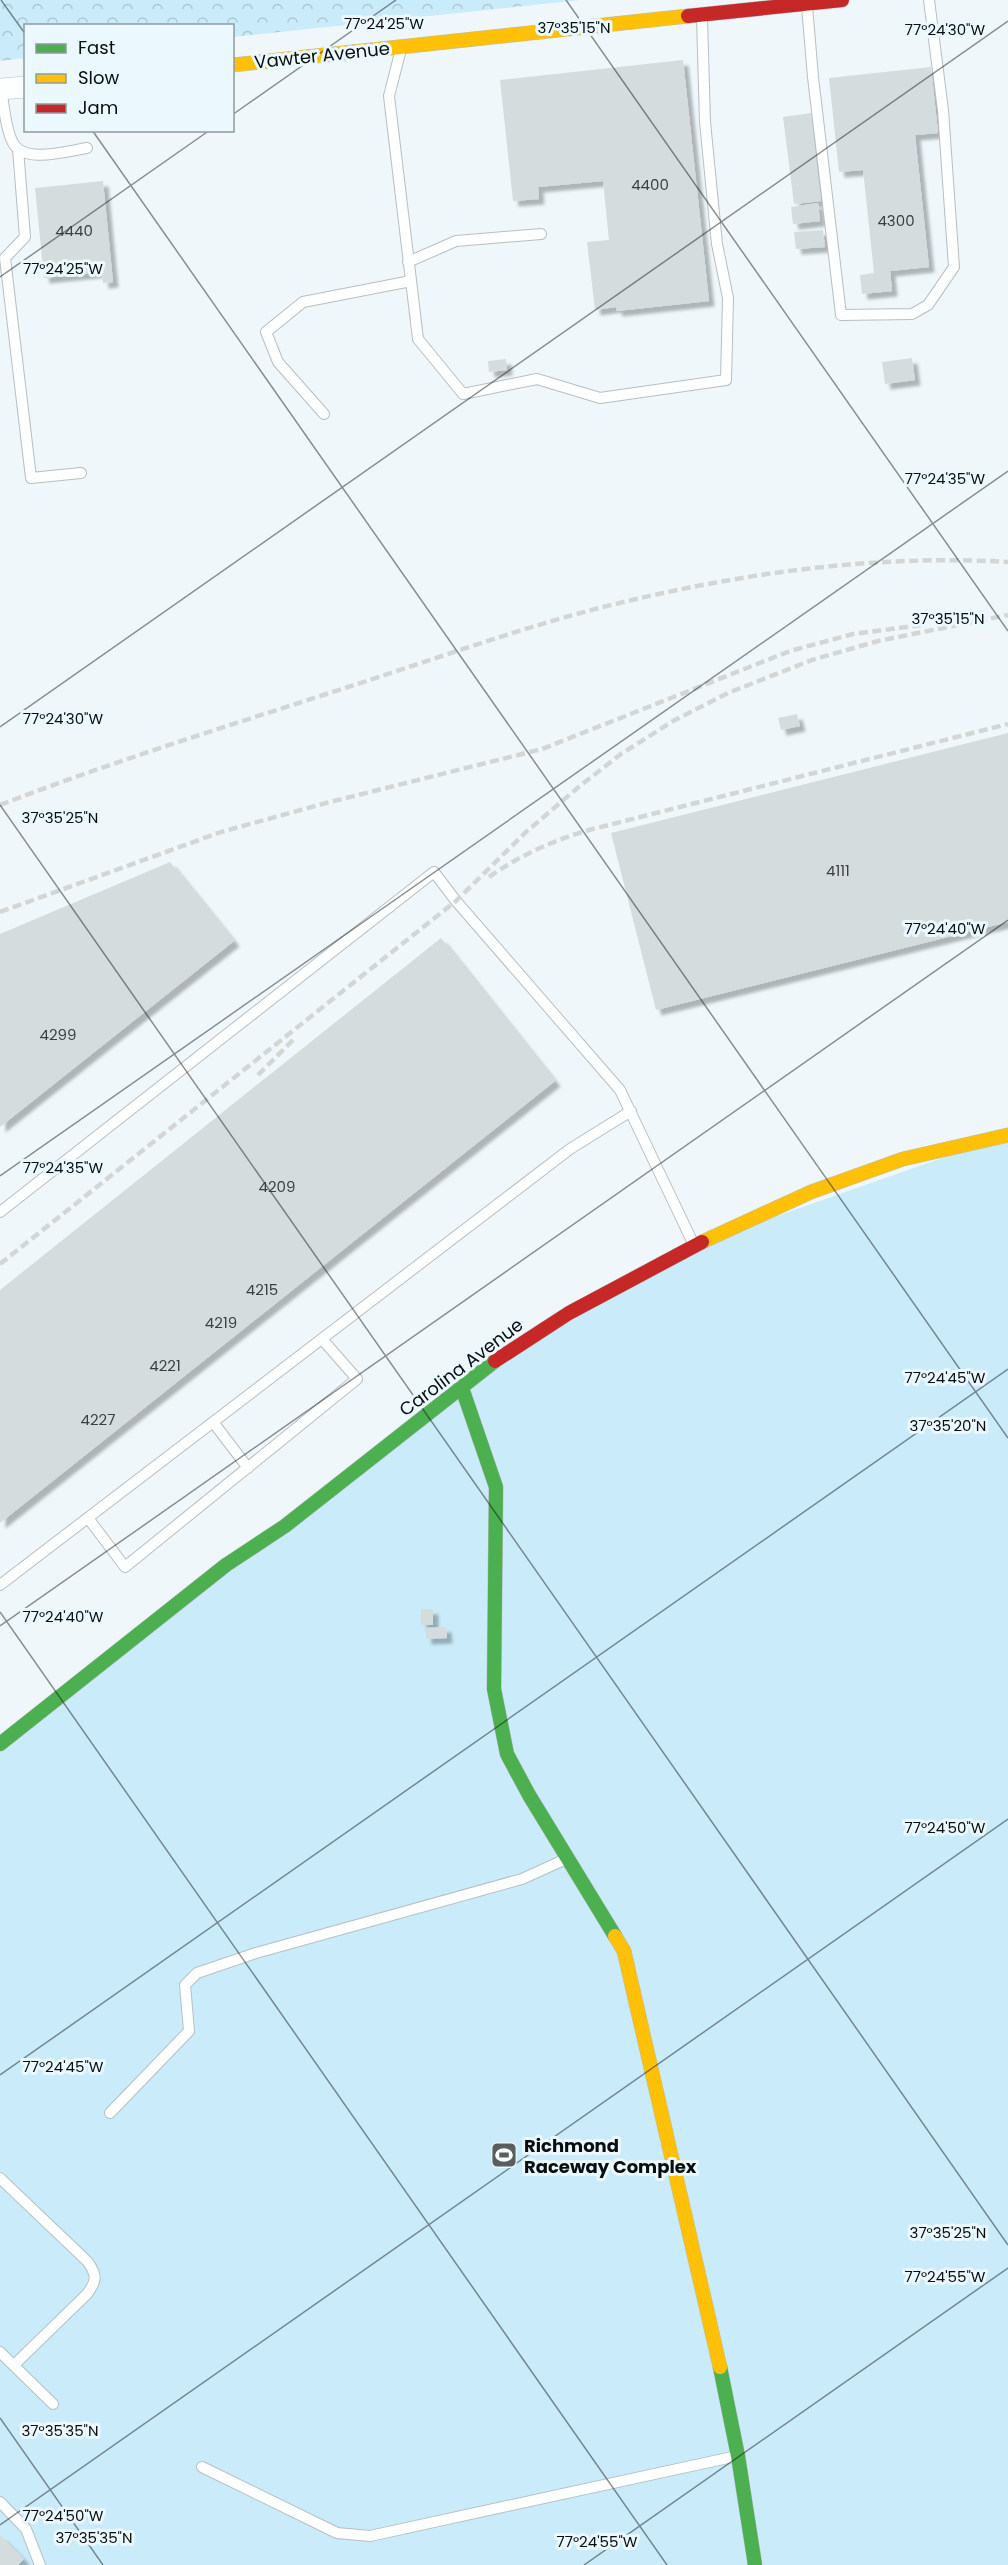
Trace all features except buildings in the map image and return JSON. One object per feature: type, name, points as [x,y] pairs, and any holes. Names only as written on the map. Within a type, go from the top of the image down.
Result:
[{"type":"street","name":"Vawter Avenue","points":[[234,65],[842,0]]},
{"type":"street","points":[[0,89],[24,87]]},
{"type":"street","name":"Carolina Avenue","points":[[0,1744],[226,1565],[285,1526],[528,1338],[607,1291],[694,1245],[811,1192],[903,1159],[1008,1135]]},
{"type":"street","points":[[462,1388],[496,1487],[494,1689],[507,1754],[529,1795],[624,1951],[720,2368],[738,2456],[755,2565]]},
{"type":"lane","points":[[807,4],[813,77],[841,315],[912,314],[928,304],[954,267],[943,110],[929,0]]},
{"type":"lane","points":[[402,47],[389,96],[418,339],[463,394],[537,379],[600,398],[726,380],[728,298],[717,244],[705,122],[702,15]]},
{"type":"lane","points":[[0,89],[12,142],[18,148],[34,156],[87,148]]},
{"type":"lane","points":[[18,148],[25,237],[4,258],[31,478],[81,473]]},
{"type":"lane","points":[[408,262],[456,241],[541,234]]},
{"type":"lane","points":[[324,414],[278,362],[266,332],[303,302],[411,281]]},
{"type":"lane","points":[[0,1212],[434,872],[456,901],[620,1090],[694,1245]]},
{"type":"lane","points":[[0,1585],[570,1149],[631,1111]]},
{"type":"lane","points":[[88,1518],[125,1567],[357,1379],[322,1339]]},
{"type":"lane","points":[[213,1422],[248,1468]]},
{"type":"lane","points":[[110,2113],[189,2031],[185,1985],[197,1973],[256,1953],[522,1879],[568,1858]]},
{"type":"lane","points":[[0,2178],[88,2262],[95,2273],[95,2284],[87,2294],[14,2366]]},
{"type":"lane","points":[[0,2352],[53,2404]]},
{"type":"lane","points":[[202,2467],[337,2533],[370,2536],[738,2456]]},
{"type":"lane","points":[[0,2502],[26,2529],[40,2565]]},
{"type":"green space","points":[[0,0],[580,0],[234,37],[234,24],[24,24],[24,58],[0,61]]},
{"type":"green space","name":"Richmond Raceway Complex","points":[[1008,1135],[1008,2565],[0,2565],[0,1744],[462,1388],[694,1245]]},
{"type":"railway","points":[[0,805],[173,744],[507,635],[603,607],[703,585],[804,569],[906,561],[1008,562]]},
{"type":"railway","points":[[0,1264],[456,901],[526,832],[621,754],[673,721],[728,693],[812,660],[878,641],[1008,615]]},
{"type":"railway","points":[[0,912],[221,832],[542,749],[790,651],[853,634],[922,625]]},
{"type":"railway","points":[[489,877],[535,850],[585,831],[1008,724]]},
{"type":"railway","points":[[258,1075],[294,1039]]},
{"type":"traffic: fast","points":[[0,1744],[226,1565],[285,1526],[495,1361]]},
{"type":"traffic: fast","points":[[462,1388],[496,1487],[494,1689],[507,1754],[529,1795],[615,1936]]},
{"type":"traffic: fast","points":[[720,2367],[738,2456],[755,2565]]},
{"type":"traffic: slow","points":[[234,65],[688,16]]},
{"type":"traffic: slow","points":[[702,1242],[811,1192],[903,1159],[1008,1135]]},
{"type":"traffic: slow","points":[[615,1936],[624,1951],[720,2367]]},
{"type":"traffic: jam","points":[[688,16],[842,0]]},
{"type":"traffic: jam","points":[[495,1361],[569,1313],[702,1242]]},
{"type":"place","name":"Richmond Raceway Complex","points":[[504,2155]]}]
